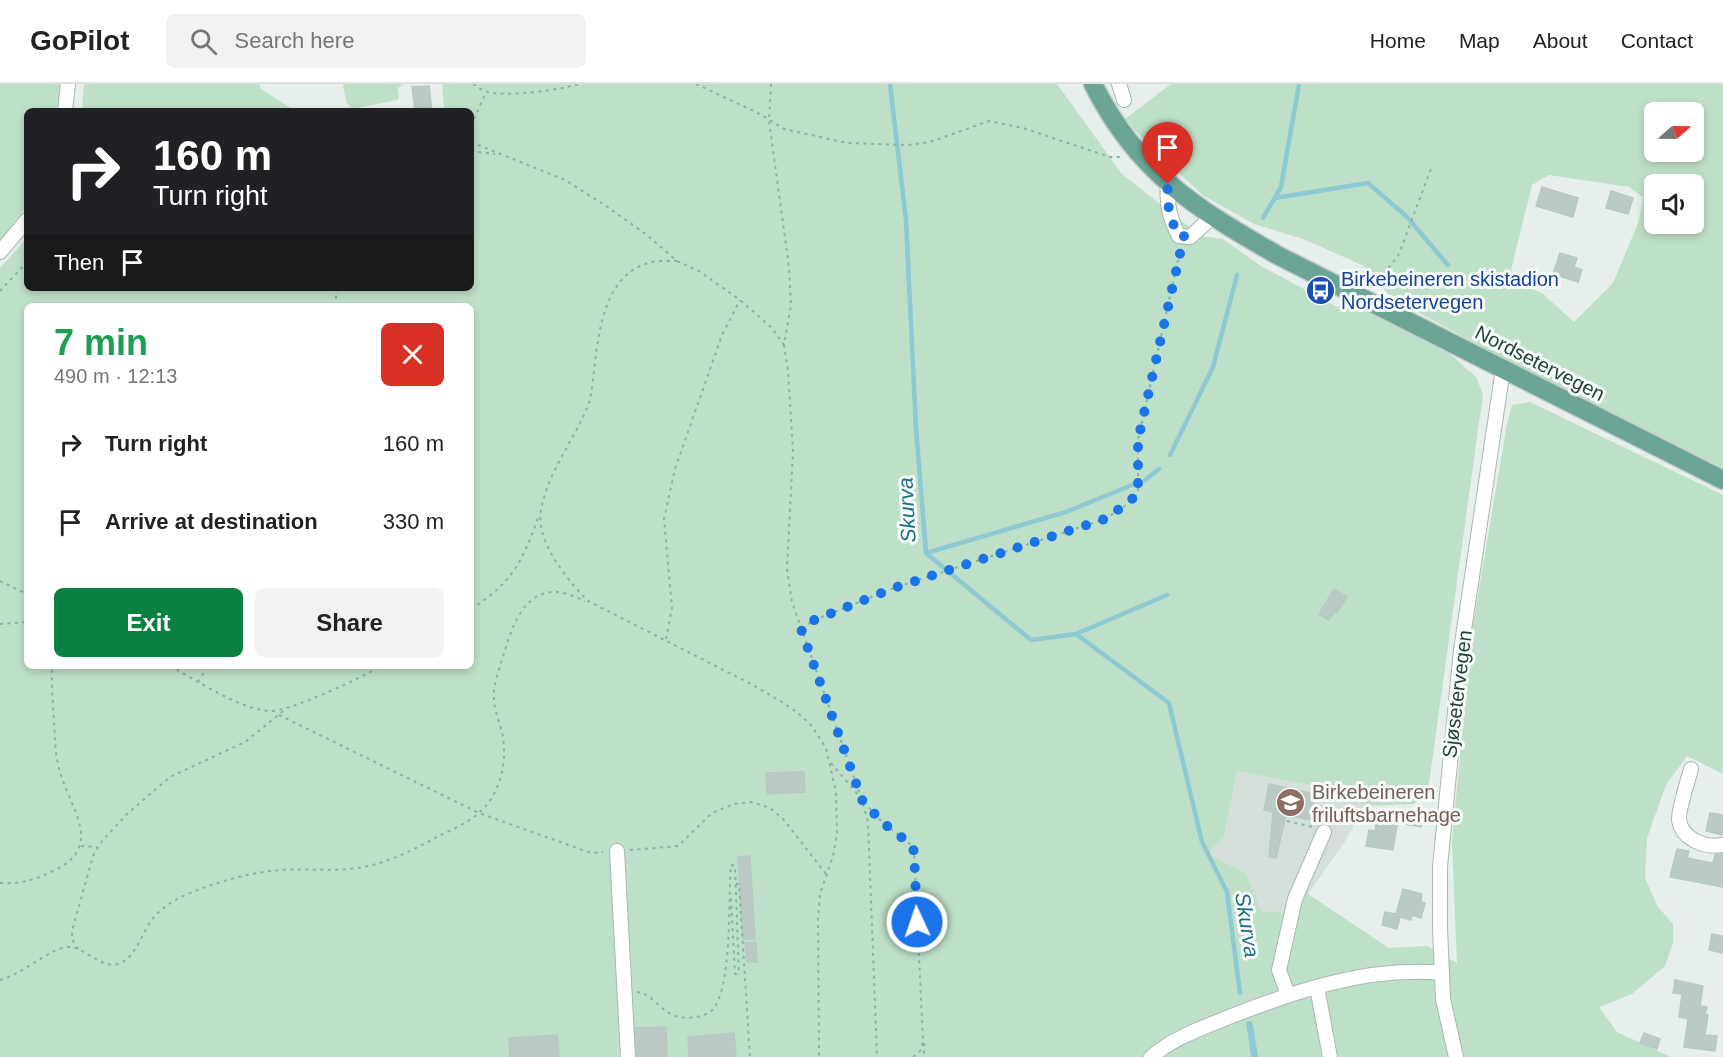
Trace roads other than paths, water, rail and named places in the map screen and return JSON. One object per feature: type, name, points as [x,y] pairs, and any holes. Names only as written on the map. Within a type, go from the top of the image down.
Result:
[{"type":"main road","name":"Nordsetervegen","points":[[1093,84],[1103,104],[1133,148],[1168,184],[1212,217],[1279,256],[1723,480]]},
{"type":"street","points":[[65,108],[68,84]]},
{"type":"street","points":[[1119,84],[1124,100]]},
{"type":"street","points":[[1168,184],[1167,198],[1173,224],[1179,236],[1190,237],[1212,217]]},
{"type":"street","points":[[0,252],[24,224]]},
{"type":"street","name":"Sjøsetervegen","points":[[1456,1057],[1443,999],[1440,867],[1461,650],[1503,369]]},
{"type":"street","points":[[1691,769],[1679,819],[1684,831],[1699,844],[1723,845]]},
{"type":"street","points":[[1288,995],[1279,970],[1295,899],[1324,832]]},
{"type":"street","points":[[617,851],[628,1057]]},
{"type":"street","points":[[1151,1057],[1192,1032],[1288,995],[1357,977],[1410,972],[1442,973]]},
{"type":"street","points":[[1317,987],[1330,1057]]},
{"type":"water","points":[[1251,1021],[1258,1057],[1251,1057],[1246,1022]]},
{"type":"waterway","name":"Skurva","points":[[890,84],[906,220],[916,428],[926,553],[1031,640],[1076,634],[1169,703],[1202,842],[1227,892],[1240,993]]},
{"type":"waterway","points":[[1263,218],[1281,187],[1299,84]]},
{"type":"waterway","points":[[1275,198],[1368,183],[1406,216],[1448,265]]},
{"type":"waterway","points":[[1170,455],[1213,367],[1237,275]]},
{"type":"waterway","points":[[1145,480],[1159,469]]},
{"type":"waterway","points":[[926,553],[1066,512],[1132,485]]},
{"type":"waterway","points":[[1076,634],[1167,595]]},
{"type":"place","name":"Birkebeineren skistadion Nordsetervegen","points":[[1320,290]]},
{"type":"place","name":"Birkebeineren friluftsbarnehage","points":[[1291,803]]}]
